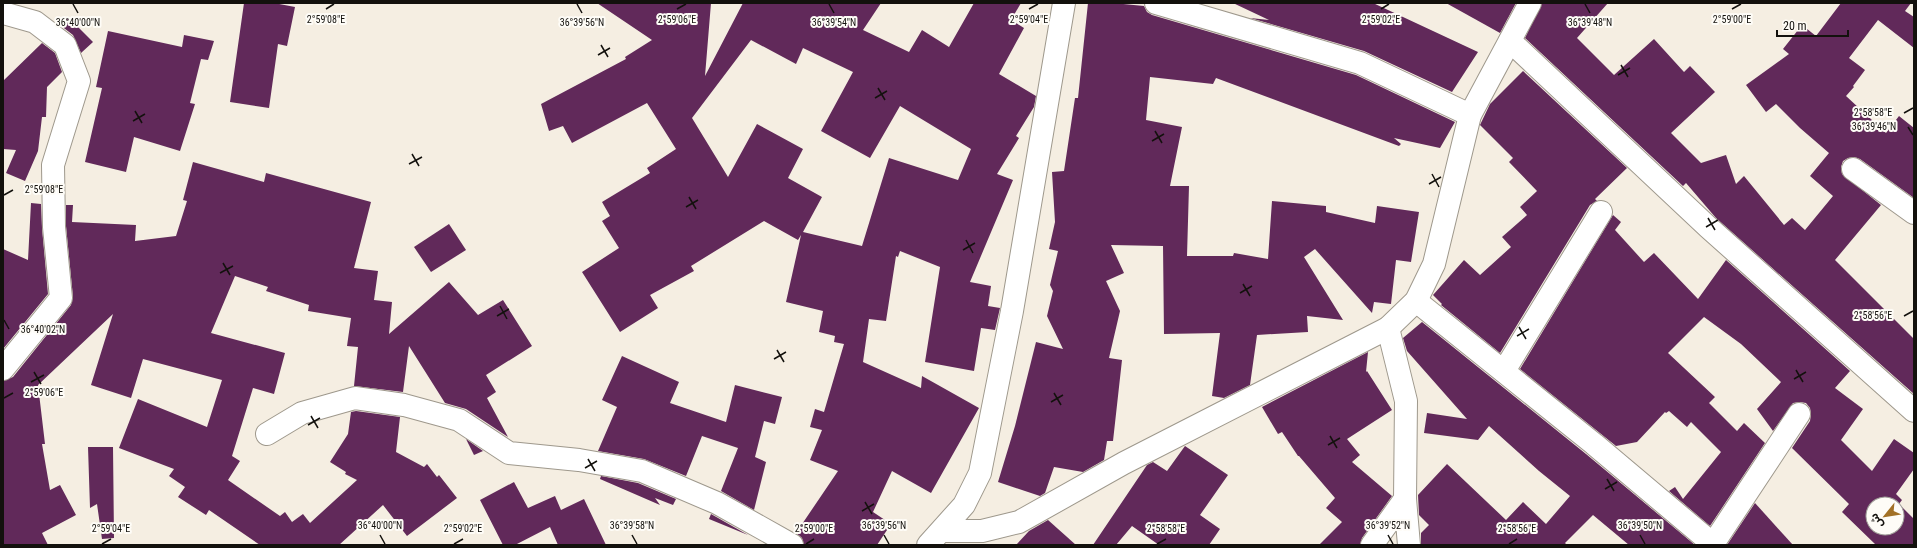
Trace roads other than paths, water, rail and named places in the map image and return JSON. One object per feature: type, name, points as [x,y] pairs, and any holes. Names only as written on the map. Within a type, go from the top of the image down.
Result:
[{"type":"street","points":[[935,538],[964,505],[980,473],[1012,310],[1064,3]]},
{"type":"street","points":[[1156,3],[1360,64],[1470,115]]},
{"type":"street","points":[[935,538],[982,531],[1019,522],[1124,463],[1388,328],[1416,301],[1434,264],[1470,115],[1530,3]]},
{"type":"street","points":[[3,13],[35,22],[65,46],[79,81],[53,165],[54,227],[61,298],[3,369]]},
{"type":"street","points":[[1510,41],[1708,227],[1914,411]]},
{"type":"street","points":[[1853,169],[1914,213]]},
{"type":"street","points":[[1504,371],[1601,212]]},
{"type":"street","points":[[1416,301],[1594,444],[1714,545],[1799,414]]},
{"type":"street","points":[[1388,328],[1406,401],[1405,499],[1409,545]]},
{"type":"street","points":[[267,434],[302,413],[356,398],[404,405],[459,420],[510,453],[579,460],[642,471],[717,503],[792,545]]},
{"type":"street","points":[[1372,545],[1405,499]]}]
